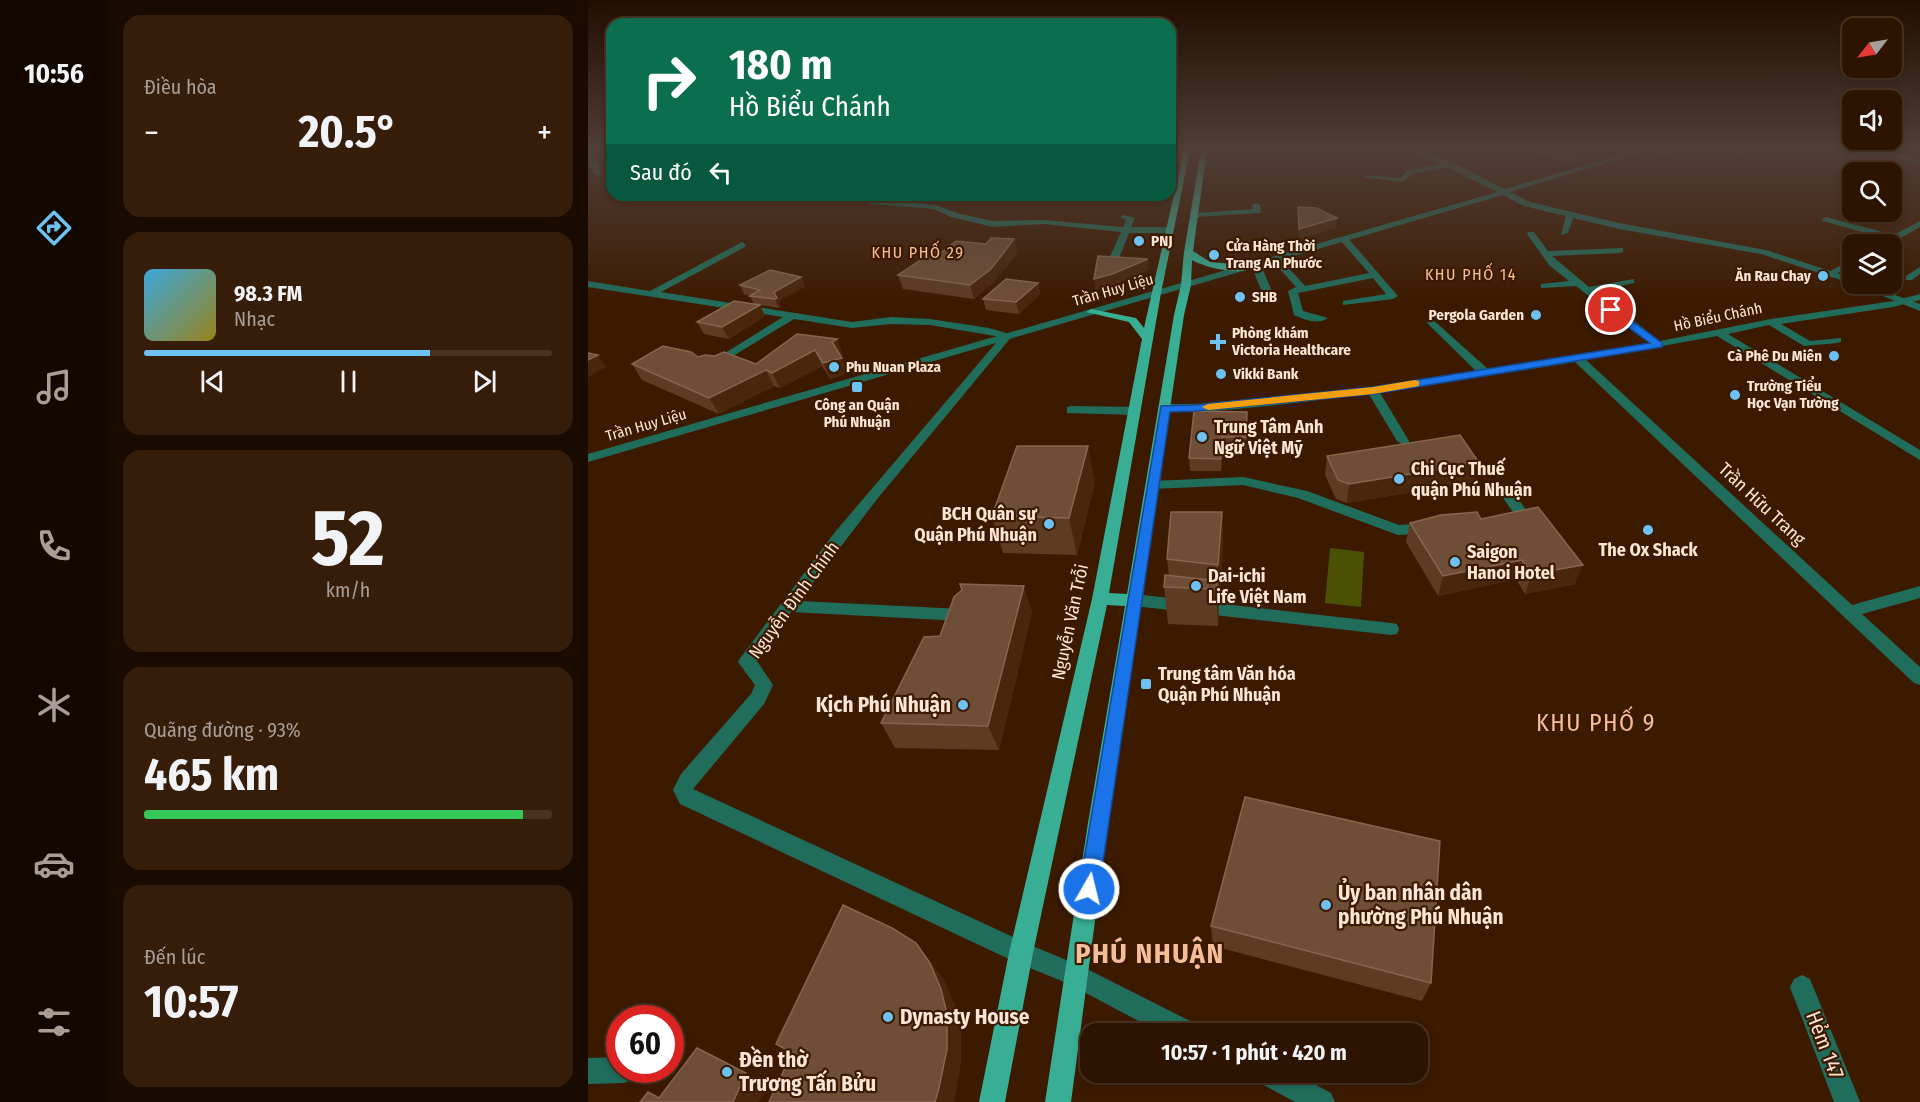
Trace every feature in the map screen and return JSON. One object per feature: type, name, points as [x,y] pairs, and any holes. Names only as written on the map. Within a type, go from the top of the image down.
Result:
[{"type":"main road","name":"Nguyễn Văn Trỗi","points":[[992,1102],[1021,953],[1100,599],[1156,293],[1175,201]]},
{"type":"main road","points":[[1058,1102],[1098,823],[1179,315],[1186,285],[1188,252],[1197,201]]},
{"type":"main road","points":[[1188,252],[1194,259],[1210,265],[1251,267]]},
{"type":"main road","points":[[1091,312],[1132,320],[1149,341]]},
{"type":"main road","points":[[1100,599],[1134,600]]},
{"type":"street","points":[[869,201],[936,207],[954,215],[993,224],[1043,222],[1126,230],[1169,230]]},
{"type":"street","name":"Trần Huy Liệu","points":[[588,458],[1008,335],[1251,267],[1468,201]]},
{"type":"street","points":[[1522,201],[1570,215],[1763,252],[1842,277]]},
{"type":"street","points":[[1195,215],[1258,210]]},
{"type":"street","points":[[1564,233],[1570,215]]},
{"type":"street","points":[[1112,263],[1131,218],[1124,217]]},
{"type":"street","points":[[1826,219],[1880,234]]},
{"type":"street","points":[[1013,236],[1026,224]]},
{"type":"street","points":[[1901,234],[1920,224]]},
{"type":"street","points":[[1531,234],[1552,262],[1658,345]]},
{"type":"street","points":[[1344,239],[1393,296],[1347,303]]},
{"type":"street","points":[[651,294],[742,244]]},
{"type":"street","points":[[1545,254],[1620,250]]},
{"type":"street","points":[[1276,259],[1303,289]]},
{"type":"street","points":[[1251,267],[1270,299]]},
{"type":"street","points":[[1832,273],[1842,267]]},
{"type":"street","points":[[1909,278],[1920,270]]},
{"type":"street","points":[[1323,318],[1308,318],[1298,313],[1293,291],[1375,275]]},
{"type":"street","points":[[1586,290],[1631,281]]},
{"type":"street","points":[[1544,286],[1577,283]]},
{"type":"street","points":[[588,284],[852,325],[878,319],[961,326],[1008,335]]},
{"type":"street","points":[[1884,294],[1920,308]]},
{"type":"street","name":"Hồ Biểu Chánh","points":[[1165,408],[1196,408],[1373,391],[1658,345],[1771,322],[1920,297]]},
{"type":"street","points":[[708,368],[792,315]]},
{"type":"street","points":[[1432,322],[1484,372]]},
{"type":"street","points":[[1771,322],[1808,344],[1837,340]]},
{"type":"street","points":[[1718,332],[1920,456]]},
{"type":"street","name":"Nguyễn Đình Chính","points":[[1008,335],[838,539],[787,606],[747,662],[756,670],[764,685],[758,699],[688,780],[683,790],[687,797],[1021,953],[1077,976],[1168,1023]]},
{"type":"street","name":"Trần Hữu Trang","points":[[1577,358],[1920,678]]},
{"type":"street","points":[[1373,391],[1403,441]]},
{"type":"street","points":[[1071,410],[1135,411]]},
{"type":"street","points":[[1152,485],[1243,481],[1302,494],[1398,530],[1442,526]]},
{"type":"street","points":[[1487,522],[1522,514],[1503,488]]},
{"type":"street","points":[[1849,612],[1920,592]]},
{"type":"street","points":[[1134,600],[1391,629]]},
{"type":"street","points":[[787,606],[962,615]]},
{"type":"street","name":"Hẻm 147","points":[[1802,987],[1847,1102]]},
{"type":"street","points":[[588,1071],[606,1070]]},
{"type":"street","points":[[1285,1083],[1322,1102]]},
{"type":"green space","points":[[1330,548],[1364,552],[1361,607],[1325,603]]},
{"type":"building","points":[[1298,207],[1316,208],[1337,218],[1299,229]]},
{"type":"building","points":[[991,238],[1014,239],[991,269],[970,285],[898,275],[934,251],[942,252],[956,241],[986,244]]},
{"type":"building","points":[[1098,256],[1148,259],[1094,279]]},
{"type":"building","points":[[770,270],[801,277],[774,292],[777,298],[775,299],[750,296],[760,290],[740,285]]},
{"type":"building","points":[[1006,279],[1038,283],[1016,302],[983,299]]},
{"type":"building","points":[[734,301],[760,305],[722,327],[697,322]]},
{"type":"building","points":[[797,334],[837,339],[832,342],[842,358],[823,363],[815,350],[772,373],[766,370],[709,398],[632,364],[663,346],[691,352],[698,357],[715,356],[724,352],[756,364]]},
{"type":"building","points":[[588,353],[598,355],[588,360]]},
{"type":"building","points":[[1194,411],[1247,412],[1246,437],[1222,437],[1221,459],[1189,458]]},
{"type":"building","points":[[1460,435],[1479,463],[1349,484],[1338,480],[1327,456]]},
{"type":"building","points":[[1017,446],[1088,446],[1069,518],[992,516]]},
{"type":"building","points":[[1538,507],[1583,565],[1532,574],[1522,560],[1443,576],[1410,523],[1441,515],[1477,512],[1481,519]]},
{"type":"building","points":[[1171,512],[1222,512],[1218,565],[1167,559]]},
{"type":"building","points":[[1165,575],[1217,581],[1216,589],[1164,587]]},
{"type":"building","name":"Kịch Phú Nhuận","points":[[960,584],[1024,586],[988,726],[881,723],[924,637],[940,636],[954,597],[962,590]]},
{"type":"building","name":"Ủy ban nhân dân phường Phú Nhuận","points":[[1245,797],[1440,841],[1431,983],[1211,926]]},
{"type":"building","name":"Dynasty House","points":[[843,905],[892,928],[916,943],[930,963],[941,989],[947,1014],[947,1049],[935,1102],[769,1102],[792,1053],[776,1044]]},
{"type":"building","points":[[697,1048],[746,1073],[733,1102],[640,1102],[648,1092],[659,1098],[670,1083],[684,1083],[684,1065]]},
{"type":"slow traffic","points":[[1208,407],[1373,391],[1415,383]]},
{"type":"place","name":"PNJ","points":[[1139,241]]},
{"type":"place","name":"Cửa Hàng Thời Trang An Phước","points":[[1214,255]]},
{"type":"place","name":"Ăn Rau Chay","points":[[1823,276]]},
{"type":"place","name":"SHB","points":[[1240,297]]},
{"type":"place","name":"Pergola Garden","points":[[1536,315]]},
{"type":"place","name":"Phòng khám Victoria Healthcare","points":[[1218,342]]},
{"type":"place","name":"Cà Phê Du Miên","points":[[1834,356]]},
{"type":"place","name":"Phu Nuan Plaza","points":[[834,367]]},
{"type":"place","name":"Vikki Bank","points":[[1221,374]]},
{"type":"place","name":"Công an Quận Phú Nhuận","points":[[857,387]]},
{"type":"place","name":"Trường Tiểu Học Vạn Tường","points":[[1735,395]]},
{"type":"place","name":"Trung Tâm Anh Ngữ Việt Mỹ","points":[[1202,437]]},
{"type":"place","name":"Chi Cục Thuế quận Phú Nhuận","points":[[1399,479]]},
{"type":"place","name":"BCH Quân sự Quận Phú Nhuận","points":[[1049,524]]},
{"type":"place","name":"The Ox Shack","points":[[1648,530]]},
{"type":"place","name":"Saigon Hanoi Hotel","points":[[1455,562]]},
{"type":"place","name":"Dai-ichi Life Việt Nam","points":[[1196,586]]},
{"type":"place","name":"Trung tâm Văn hóa Quận Phú Nhuận","points":[[1146,684]]},
{"type":"place","name":"Kịch Phú Nhuận","points":[[963,705]]},
{"type":"place","name":"Ủy ban nhân dân phường Phú Nhuận","points":[[1326,905]]},
{"type":"place","name":"Dynasty House","points":[[888,1017]]},
{"type":"place","name":"Đền thờ Trương Tấn Bửu","points":[[727,1072]]},
{"type":"district","name":"KHU PHỐ 29","points":[[918,252]]},
{"type":"district","name":"KHU PHỐ 14","points":[[1471,274]]},
{"type":"district","name":"KHU PHỐ 9","points":[[1596,723]]},
{"type":"district","name":"PHÚ NHUẬN","points":[[1150,953]]},
{"type":"route","points":[[1089,889],[1165,408],[1196,408],[1373,391],[1658,345],[1611,310]]}]
